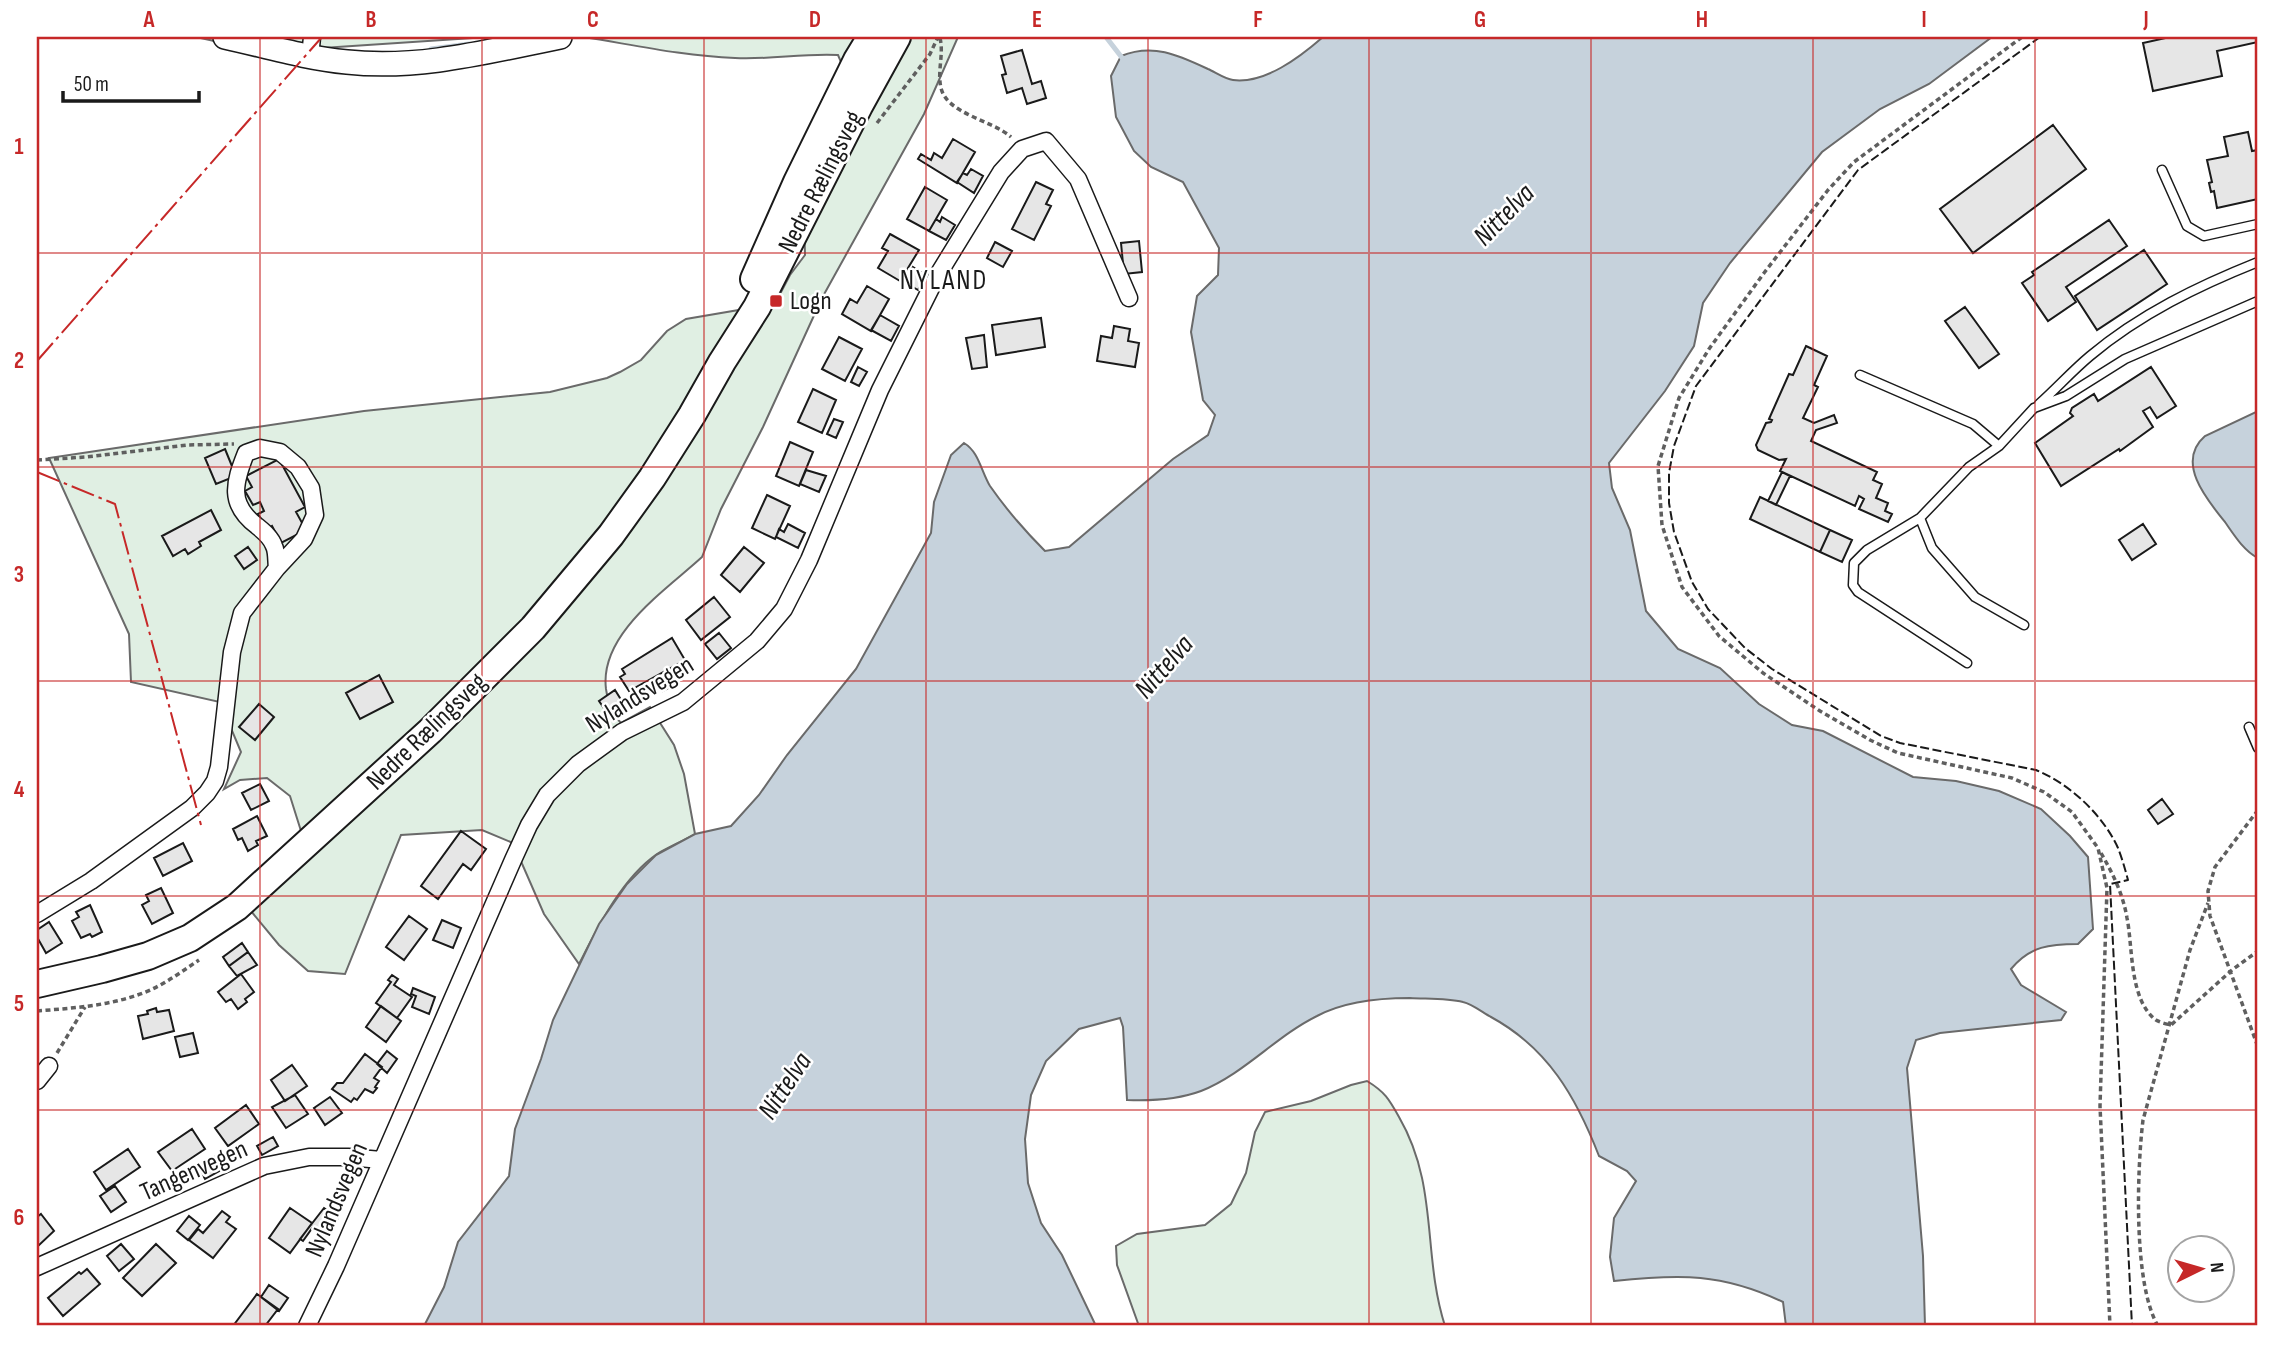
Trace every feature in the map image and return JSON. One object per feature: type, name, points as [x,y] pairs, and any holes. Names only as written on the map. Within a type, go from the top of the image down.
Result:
[{"type":"main road","points":[[225,37],[311,47],[349,63],[413,63],[459,57],[560,37]]},
{"type":"main road","name":"Nedre Rælingsveg","points":[[37,984],[124,964],[190,937],[237,907],[467,695],[563,594],[611,535],[692,415],[722,362],[745,300],[787,203],[839,95],[883,37]]},
{"type":"street","points":[[1022,149],[1046,141],[1078,179],[1129,298]]},
{"type":"street","name":"Nylandsvegen","points":[[307,1326],[336,1266],[513,860],[547,795],[578,764],[622,732],[683,702],[723,671],[757,641],[784,609],[809,560],[880,390],[936,278],[1001,172],[1022,149]]},
{"type":"street","points":[[37,914],[150,840],[192,808],[215,781],[219,767],[232,652],[242,613],[304,539],[315,515],[311,488],[298,467],[280,452],[260,448],[246,453],[237,476],[236,498],[244,516],[267,534],[274,546],[277,568]]},
{"type":"street","points":[[37,1081],[49,1066]]},
{"type":"street","name":"Tangenvegen","points":[[37,1267],[264,1166],[309,1157],[380,1160]]},
{"type":"lane","points":[[2162,170],[2187,226],[2204,236],[2258,224]]},
{"type":"lane","points":[[1967,663],[1858,592],[1853,585],[1854,563],[1867,550],[1920,518],[1969,467],[1999,446],[2090,356],[2186,293],[2258,262]]},
{"type":"lane","points":[[2035,408],[2066,396],[2125,359],[2258,301]]},
{"type":"lane","points":[[1860,374],[1965,420],[1999,446]]},
{"type":"lane","points":[[1920,518],[1932,548],[1975,597],[2024,625]]},
{"type":"lane","points":[[2249,727],[2258,748]]},
{"type":"path","points":[[939,37],[942,48],[940,84],[948,102],[995,125],[1022,149]]},
{"type":"path","points":[[2022,37],[1854,162],[1828,190],[1764,273],[1709,349],[1679,398],[1658,466],[1661,525],[1682,587],[1719,636],[1763,673],[1820,711],[1898,753],[2012,778],[2044,792],[2072,812],[2098,848],[2117,882],[2124,905],[2138,992],[2156,1020],[2171,1025]]},
{"type":"path","points":[[37,460],[224,443],[260,448]]},
{"type":"path","points":[[2258,810],[2216,867],[2209,883],[2208,902],[2210,916],[2258,1047]]},
{"type":"path","points":[[2098,848],[2107,888],[2100,1106],[2110,1326]]},
{"type":"path","points":[[2158,1326],[2150,1310],[2142,1267],[2139,1219],[2143,1120],[2190,950],[2208,902]]},
{"type":"path","points":[[2171,1025],[2231,970],[2258,951]]},
{"type":"path","points":[[37,1011],[85,1007],[142,993],[162,984]]},
{"type":"path","points":[[49,1066],[85,1007]]},
{"type":"green space","points":[[196,37],[488,37],[292,50],[246,48]]},
{"type":"green space","points":[[584,37],[958,37],[924,114],[822,298],[763,427],[721,509],[702,557],[638,615],[613,650],[607,669],[606,689],[609,704],[621,723],[650,707],[674,745],[684,774],[695,834],[657,854],[633,876],[612,904],[579,964],[544,914],[513,843],[482,830],[401,835],[345,974],[308,971],[279,945],[241,899],[301,831],[290,796],[267,778],[240,780],[224,789],[241,752],[220,702],[131,682],[129,634],[49,458],[364,411],[550,392],[607,378],[620,372],[641,360],[667,331],[686,319],[762,306],[780,294],[805,255],[804,219],[844,69],[838,55],[716,57]]},
{"type":"green space","points":[[1367,1081],[1382,1092],[1392,1105],[1412,1143],[1425,1194],[1434,1273],[1445,1326],[1139,1326],[1117,1265],[1116,1246],[1137,1234],[1205,1225],[1231,1204],[1246,1173],[1255,1132],[1265,1112],[1311,1101]]},
{"type":"water","name":"Nittelva","points":[[1323,37],[1992,37],[1929,84],[1880,109],[1822,152],[1730,263],[1703,303],[1694,346],[1665,391],[1609,463],[1612,488],[1630,530],[1646,611],[1678,649],[1720,668],[1759,704],[1792,725],[1823,731],[1913,777],[1956,781],[1999,791],[2041,809],[2088,857],[2093,929],[2078,944],[2041,948],[2026,955],[2011,969],[2021,985],[2066,1012],[2061,1020],[1940,1033],[1916,1040],[1907,1068],[1923,1256],[1925,1326],[1786,1326],[1783,1302],[1740,1286],[1680,1277],[1614,1281],[1610,1257],[1614,1218],[1636,1181],[1627,1171],[1599,1156],[1570,1094],[1558,1076],[1529,1044],[1511,1029],[1466,1003],[1410,998],[1362,1001],[1328,1011],[1302,1024],[1217,1084],[1174,1098],[1127,1100],[1123,1027],[1120,1018],[1079,1029],[1046,1061],[1031,1095],[1025,1139],[1028,1183],[1041,1223],[1062,1255],[1096,1326],[424,1326],[444,1287],[458,1242],[509,1176],[515,1129],[553,1020],[599,924],[627,884],[656,855],[695,834],[731,826],[759,795],[787,755],[856,669],[931,533],[934,502],[951,455],[964,443],[969,447],[996,495],[1045,551],[1069,547],[1173,459],[1208,435],[1215,415],[1203,400],[1191,332],[1197,296],[1218,275],[1219,248],[1183,182],[1151,167],[1134,151],[1116,117],[1111,76],[1121,56],[1144,51],[1165,52],[1227,78],[1245,80],[1281,68]]},
{"type":"water","points":[[2258,411],[2258,558],[2240,542],[2210,503],[2197,480],[2193,457],[2205,436]]},
{"type":"building","points":[[2170,37],[2258,37],[2258,42],[2217,51],[2222,76],[2153,91],[2143,43]]},
{"type":"building","points":[[1022,50],[1032,84],[1041,81],[1046,98],[1027,104],[1022,88],[1007,93],[1002,75],[1006,74],[1001,56]]},
{"type":"building","points":[[2053,125],[2086,169],[1973,253],[1940,209]]},
{"type":"building","points":[[2248,132],[2252,151],[2258,150],[2258,199],[2217,208],[2214,191],[2211,192],[2209,183],[2212,182],[2207,160],[2228,156],[2224,137]]},
{"type":"building","points":[[953,139],[975,152],[957,183],[918,159],[921,154],[931,160],[934,153],[942,158]]},
{"type":"building","points":[[971,169],[983,176],[974,193],[957,182],[963,173],[967,175]]},
{"type":"building","points":[[1036,182],[1053,190],[1046,204],[1051,206],[1034,240],[1012,229]]},
{"type":"building","points":[[925,187],[947,200],[929,231],[907,219]]},
{"type":"building","points":[[942,217],[955,225],[946,240],[929,231],[936,219],[940,222]]},
{"type":"building","points":[[2109,220],[2127,246],[2066,287],[2076,302],[2048,321],[2022,283],[2034,275],[2032,272]]},
{"type":"building","points":[[890,234],[919,250],[900,281],[878,268],[888,251],[882,248]]},
{"type":"building","points":[[1139,241],[1142,272],[1124,274],[1121,243]]},
{"type":"building","points":[[995,242],[1012,251],[1003,267],[987,258]]},
{"type":"building","points":[[2144,250],[2167,284],[2097,330],[2075,296]]},
{"type":"building","points":[[913,267],[927,276],[918,290],[904,282]]},
{"type":"building","points":[[867,286],[889,299],[871,331],[842,314],[850,299],[857,303]]},
{"type":"building","points":[[1965,307],[1999,354],[1979,368],[1945,321]]},
{"type":"building","points":[[880,315],[899,326],[891,341],[871,330]]},
{"type":"building","points":[[1041,318],[1045,347],[996,355],[992,325]]},
{"type":"building","points":[[1114,326],[1130,329],[1128,341],[1139,343],[1135,367],[1097,361],[1101,336],[1112,338]]},
{"type":"building","points":[[984,335],[987,367],[972,369],[966,338]]},
{"type":"building","points":[[839,337],[862,349],[845,381],[822,369]]},
{"type":"building","points":[[1806,346],[1827,356],[1814,385],[1818,387],[1803,418],[1814,423],[1834,415],[1837,423],[1816,430],[1811,441],[1877,472],[1873,480],[1882,484],[1876,498],[1888,503],[1885,511],[1892,514],[1888,522],[1859,509],[1864,499],[1859,496],[1855,506],[1780,471],[1786,459],[1779,460],[1758,450],[1756,445],[1766,423],[1771,422],[1769,419],[1789,374],[1793,375]]},
{"type":"building","points":[[858,367],[867,372],[859,386],[851,382]]},
{"type":"building","points":[[2151,367],[2176,406],[2157,418],[2150,407],[2143,411],[2153,427],[2120,451],[2119,449],[2061,486],[2035,443],[2073,416],[2070,413],[2072,408],[2094,394],[2098,401]]},
{"type":"building","points":[[813,389],[836,400],[822,433],[798,422]]},
{"type":"building","points":[[834,419],[843,422],[836,438],[827,434]]},
{"type":"building","points":[[790,442],[813,452],[799,486],[776,476]]},
{"type":"building","points":[[225,449],[236,476],[216,484],[205,458]]},
{"type":"building","points":[[279,459],[305,507],[296,512],[306,530],[281,543],[272,526],[267,529],[258,514],[264,511],[260,502],[253,505],[245,491],[252,487],[246,476]]},
{"type":"building","points":[[806,470],[826,476],[819,492],[800,484]]},
{"type":"building","points":[[1782,472],[1790,476],[1776,505],[1768,501]]},
{"type":"building","points":[[767,495],[790,506],[775,539],[752,528]]},
{"type":"building","points":[[1760,497],[1830,530],[1820,552],[1750,519]]},
{"type":"building","points":[[211,510],[221,530],[199,542],[201,546],[188,554],[185,549],[173,556],[162,536]]},
{"type":"building","points":[[788,524],[805,533],[798,548],[776,537],[779,529],[784,532]]},
{"type":"building","points":[[2143,524],[2156,544],[2132,560],[2119,540]]},
{"type":"building","points":[[1830,530],[1852,540],[1842,562],[1820,552]]},
{"type":"building","points":[[248,547],[257,560],[244,569],[235,556]]},
{"type":"building","points":[[744,547],[764,563],[740,592],[721,575]]},
{"type":"building","points":[[714,597],[730,617],[701,640],[686,620]]},
{"type":"building","points":[[719,633],[731,648],[717,659],[705,644]]},
{"type":"building","points":[[672,638],[685,660],[629,691],[620,677],[625,674],[622,669]]},
{"type":"building","points":[[379,675],[393,702],[360,719],[346,693]]},
{"type":"building","points":[[673,675],[677,683],[663,691],[658,683]]},
{"type":"building","points":[[615,690],[625,706],[610,717],[599,701]]},
{"type":"building","points":[[259,704],[274,717],[255,740],[239,727]]},
{"type":"building","points":[[260,784],[269,801],[251,810],[242,793]]},
{"type":"building","points":[[2162,799],[2173,814],[2158,824],[2148,810]]},
{"type":"building","points":[[257,816],[267,836],[256,841],[258,845],[248,851],[242,838],[238,840],[233,829]]},
{"type":"building","points":[[461,831],[486,849],[471,870],[463,864],[438,899],[421,886]]},
{"type":"building","points":[[183,843],[192,861],[163,876],[154,858]]},
{"type":"building","points":[[161,888],[173,913],[152,924],[142,905],[149,901],[146,895]]},
{"type":"building","points":[[90,905],[102,932],[81,938],[72,921],[79,917],[76,912]]},
{"type":"building","points":[[409,916],[427,929],[404,960],[386,947]]},
{"type":"building","points":[[442,920],[461,928],[453,948],[433,940]]},
{"type":"building","points":[[49,922],[62,943],[46,953],[37,937],[37,930]]},
{"type":"building","points":[[242,943],[248,952],[229,966],[223,957]]},
{"type":"building","points":[[248,952],[257,965],[237,976],[229,966]]},
{"type":"building","points":[[241,974],[254,992],[238,1009],[231,999],[226,1002],[218,992]]},
{"type":"building","points":[[392,975],[398,979],[394,985],[412,997],[397,1018],[376,1003],[391,982],[388,980]]},
{"type":"building","points":[[413,988],[435,997],[429,1014],[412,1007],[416,996],[411,994]]},
{"type":"building","points":[[381,1006],[401,1021],[386,1042],[366,1027]]},
{"type":"building","points":[[156,1008],[157,1012],[169,1010],[174,1031],[143,1039],[138,1016],[148,1014],[147,1011]]},
{"type":"building","points":[[193,1033],[198,1053],[180,1057],[175,1037]]},
{"type":"building","points":[[387,1051],[397,1059],[387,1073],[377,1064]]},
{"type":"building","points":[[365,1054],[382,1067],[374,1078],[379,1081],[375,1087],[377,1088],[373,1093],[365,1089],[357,1100],[354,1098],[351,1102],[332,1089],[337,1083],[343,1083]]},
{"type":"building","points":[[292,1065],[307,1086],[285,1101],[271,1080]]},
{"type":"building","points":[[295,1095],[308,1114],[286,1128],[272,1107]]},
{"type":"building","points":[[330,1097],[342,1113],[325,1125],[314,1108]]},
{"type":"building","points":[[246,1105],[259,1124],[228,1146],[215,1128]]},
{"type":"building","points":[[192,1129],[205,1149],[172,1171],[158,1152]]},
{"type":"building","points":[[273,1137],[278,1146],[262,1155],[257,1146]]},
{"type":"building","points":[[128,1149],[140,1167],[106,1190],[94,1172]]},
{"type":"building","points":[[214,1157],[221,1170],[205,1179],[198,1166]]},
{"type":"building","points":[[115,1186],[126,1202],[111,1212],[100,1196]]},
{"type":"building","points":[[290,1208],[312,1223],[290,1253],[269,1238]]},
{"type":"building","points":[[324,1208],[338,1218],[326,1236],[313,1227],[303,1241],[300,1239]]},
{"type":"building","points":[[222,1211],[230,1217],[226,1222],[236,1229],[213,1258],[189,1240],[198,1229],[203,1233]]},
{"type":"building","points":[[41,1214],[54,1231],[37,1247],[37,1217]]},
{"type":"building","points":[[189,1216],[200,1225],[188,1240],[177,1231]]},
{"type":"building","points":[[121,1244],[134,1259],[119,1271],[107,1256]]},
{"type":"building","points":[[156,1244],[176,1263],[142,1296],[123,1278]]},
{"type":"building","points":[[87,1269],[100,1284],[63,1316],[48,1298],[79,1272],[81,1274]]},
{"type":"building","points":[[269,1285],[288,1298],[279,1311],[261,1297]]},
{"type":"building","points":[[257,1294],[278,1309],[265,1326],[233,1326]]},
{"type":"waterway","points":[[1106,37],[1123,59]]},
{"type":"waterway","points":[[431,49],[469,44]]},
{"type":"fence","points":[[2040,37],[1858,170],[1696,386],[1674,446],[1669,473],[1669,503],[1674,532],[1692,582],[1708,609],[1745,648],[1772,669],[1881,736],[1900,743],[2036,770],[2049,776],[2084,802],[2112,836],[2128,880],[2110,884],[2132,1326]]},
{"type":"power","points":[[37,361],[322,37]]},
{"type":"power","points":[[37,472],[115,504],[201,825]]},
{"type":"place","name":"Logn","points":[[776,301]]},
{"type":"district","name":"NYLAND","points":[[944,280]]}]
